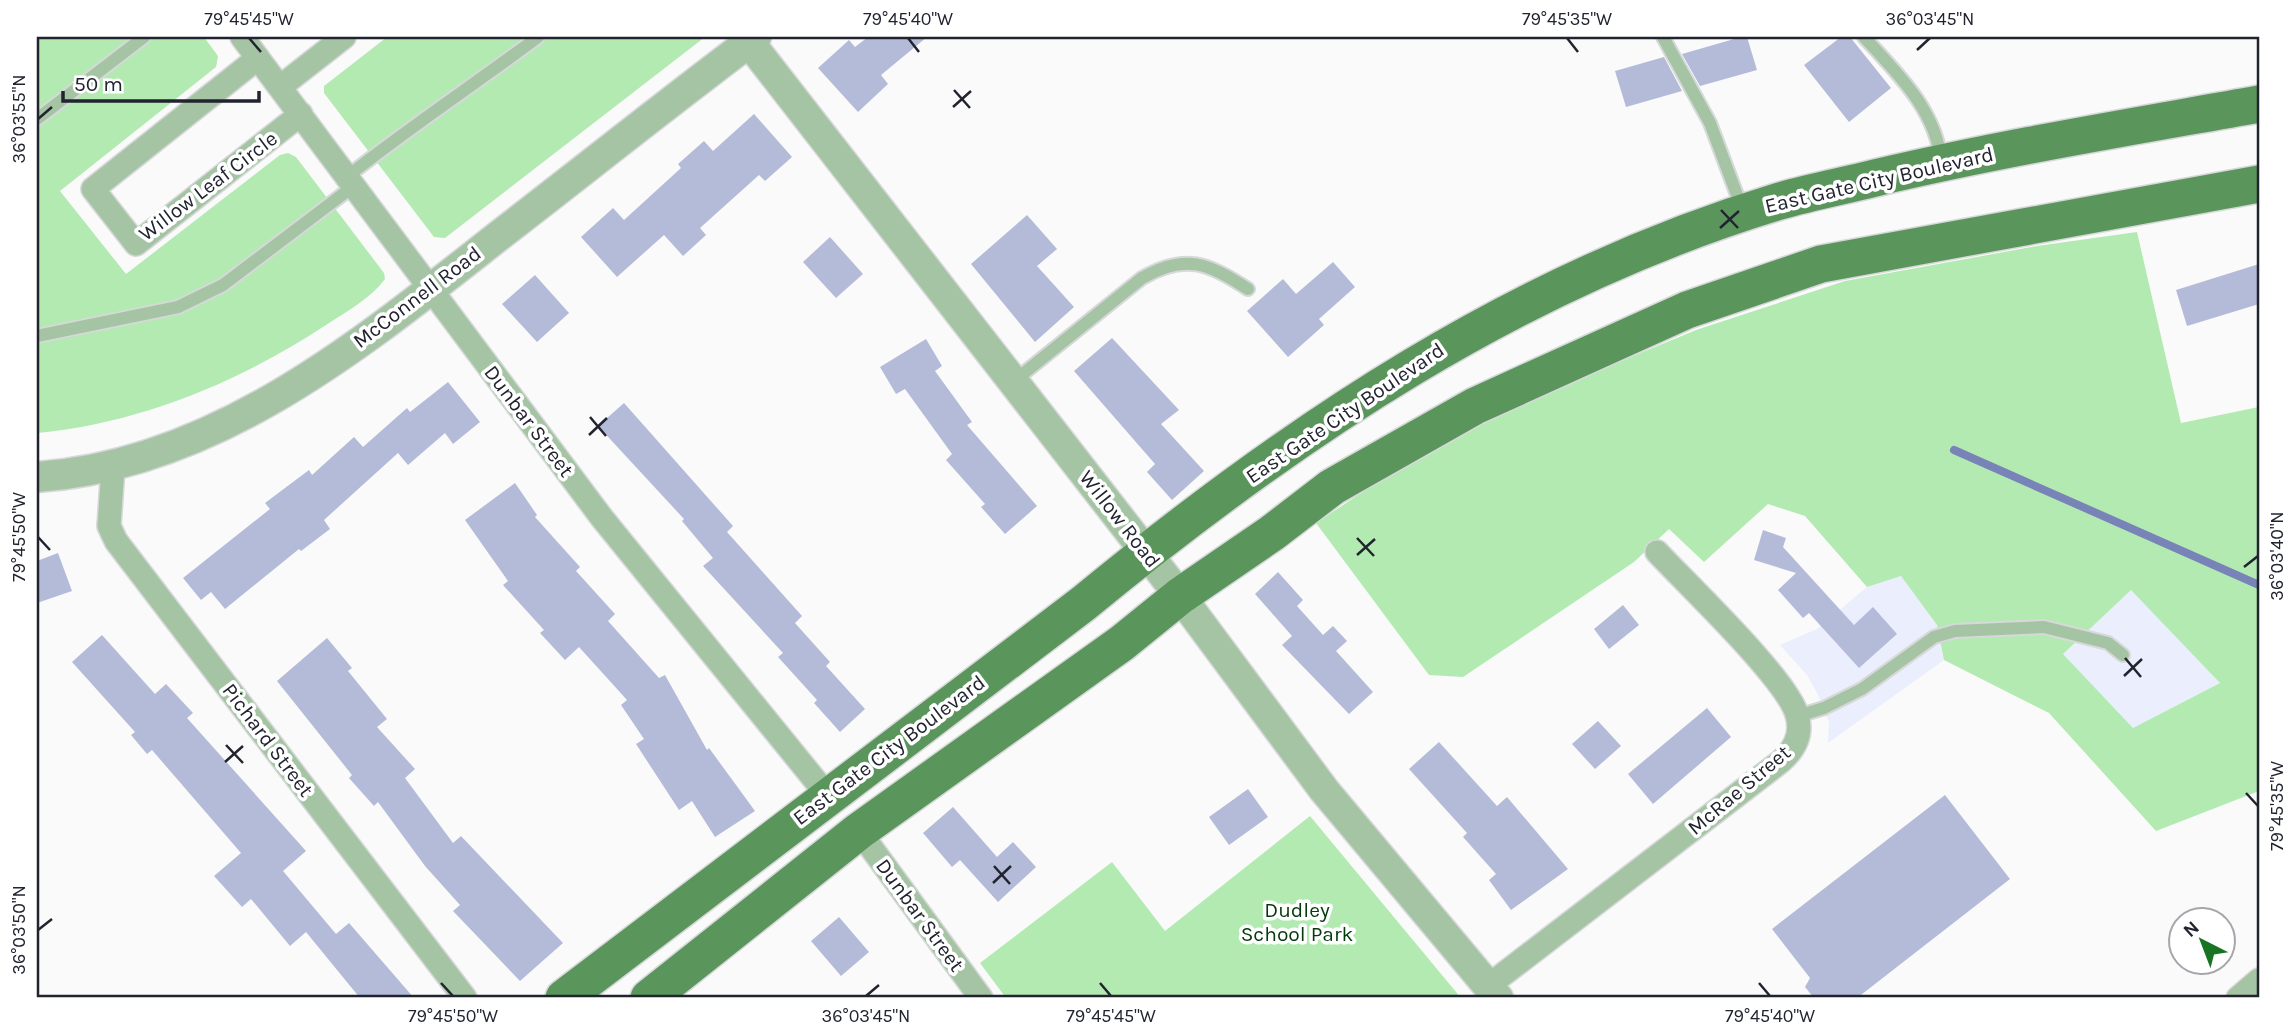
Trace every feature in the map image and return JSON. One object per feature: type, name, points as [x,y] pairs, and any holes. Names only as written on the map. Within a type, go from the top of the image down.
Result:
[{"type":"main road","name":"East Gate City Boulevard","points":[[564,998],[1084,603],[1146,552],[1317,426],[1417,362],[1480,326],[1614,261],[1780,201],[1941,163],[2259,104]]},
{"type":"main road","points":[[649,998],[859,831],[1122,643],[1180,596],[1332,488],[1475,406],[1687,310],[1822,264],[2259,184]]},
{"type":"street","name":"Dunbar Street","points":[[242,37],[602,518],[828,796]]},
{"type":"street","points":[[280,87],[344,37]]},
{"type":"street","name":"McConnell Road","points":[[37,477],[113,467],[154,454],[230,422],[312,374],[430,290],[750,39]]},
{"type":"street","name":"Willow Road","points":[[750,39],[1180,596],[1324,790],[1493,992]]},
{"type":"street","name":"Willow Leaf Circle","points":[[258,58],[93,189],[136,244],[301,114]]},
{"type":"street","name":"Pichard Street","points":[[113,467],[109,526],[116,541],[465,998]]},
{"type":"street","name":"McRae Street","points":[[1493,992],[1780,762],[1791,752],[1798,736],[1798,716],[1781,685],[1657,552]]},
{"type":"street","name":"Dunbar Street","points":[[859,831],[981,998]]},
{"type":"street","points":[[2238,998],[2259,980]]},
{"type":"lane","points":[[37,120],[144,37]]},
{"type":"lane","points":[[37,336],[178,307],[223,285],[352,181],[417,121],[454,99],[538,37]]},
{"type":"lane","points":[[1663,37],[1710,123],[1744,214]]},
{"type":"lane","points":[[1864,37],[1919,103],[1939,137],[1941,163]]},
{"type":"lane","points":[[1013,382],[1074,331],[1163,266],[1196,262],[1248,289]]},
{"type":"lane","points":[[1798,716],[1824,708],[1862,689],[1934,637],[1955,631],[2044,628],[2108,643],[2123,655]]},
{"type":"shaded area","points":[[1901,576],[1937,625],[1944,660],[1828,743],[1829,722],[1817,693],[1807,675],[1780,645],[1817,629],[1867,587]]},
{"type":"shaded area","points":[[2131,589],[2220,683],[2133,728],[2063,654]]},
{"type":"green space","points":[[37,37],[204,37],[218,56],[216,67],[60,191],[126,274],[280,155],[288,153],[296,157],[384,273],[385,279],[350,310],[293,346],[224,382],[188,397],[114,420],[37,433]]},
{"type":"green space","points":[[387,37],[705,37],[445,238],[434,237],[324,93],[324,86]]},
{"type":"green space","points":[[2137,232],[2181,423],[2259,407],[2259,791],[2156,831],[2049,713],[1944,660],[1937,625],[1901,576],[1867,587],[1805,516],[1768,504],[1704,562],[1669,529],[1634,562],[1463,677],[1429,675],[1316,523],[1411,460],[1523,402],[1696,330],[1845,281],[2037,246]],"holes":[[[2131,590],[2220,683],[2133,728],[2063,654]]]},
{"type":"green space","name":"Dudley School Park","points":[[1310,816],[1461,998],[1006,998],[980,963],[1112,862],[1165,931]]},
{"type":"building","points":[[868,37],[927,37],[881,75],[888,84],[858,112],[818,68],[849,40],[855,47]]},
{"type":"building","points":[[1747,37],[1757,70],[1700,86],[1682,54]]},
{"type":"building","points":[[1841,37],[1850,37],[1891,88],[1849,122],[1804,65]]},
{"type":"building","points":[[1664,57],[1682,91],[1626,107],[1615,71]]},
{"type":"building","points":[[754,114],[792,157],[765,181],[759,175],[700,228],[706,235],[683,256],[664,235],[617,277],[581,237],[613,208],[624,220],[681,168],[678,164],[704,141],[713,151]]},
{"type":"building","points":[[1027,215],[1057,249],[1037,266],[1074,307],[1035,342],[971,264]]},
{"type":"building","points":[[830,237],[863,274],[836,298],[803,262]]},
{"type":"building","points":[[1333,262],[1355,287],[1319,319],[1324,325],[1288,357],[1247,311],[1283,279],[1296,294]]},
{"type":"building","points":[[2259,264],[2259,304],[2187,326],[2176,290]]},
{"type":"building","points":[[535,275],[569,313],[537,342],[502,304]]},
{"type":"building","points":[[1112,338],[1179,410],[1161,424],[1204,471],[1172,500],[1147,472],[1155,464],[1074,371]]},
{"type":"building","points":[[926,339],[942,366],[935,371],[972,422],[967,425],[1037,506],[1005,534],[981,507],[985,504],[946,460],[952,454],[905,389],[896,394],[880,367]]},
{"type":"building","points":[[448,382],[480,422],[453,444],[445,433],[408,465],[398,453],[324,520],[330,529],[301,551],[299,549],[225,609],[211,592],[201,600],[183,578],[270,509],[265,503],[309,470],[312,475],[354,437],[363,447],[407,408],[410,412]]},
{"type":"building","points":[[624,403],[733,526],[727,532],[802,616],[795,623],[830,662],[826,666],[865,709],[840,732],[814,703],[817,700],[778,657],[783,653],[703,566],[713,558],[682,521],[684,519],[598,426]]},
{"type":"building","points":[[515,483],[537,515],[535,517],[580,567],[576,571],[615,614],[608,621],[659,678],[665,675],[707,750],[709,748],[755,811],[715,837],[692,801],[679,810],[636,744],[644,739],[621,705],[627,700],[579,647],[565,660],[540,633],[544,630],[503,585],[508,581],[465,520]]},
{"type":"building","points":[[1763,530],[1786,538],[1783,547],[1854,625],[1873,607],[1897,634],[1859,668],[1809,613],[1803,618],[1778,590],[1796,573],[1754,560]]},
{"type":"building","points":[[58,553],[72,591],[37,603],[37,561]]},
{"type":"building","points":[[1278,572],[1303,600],[1297,606],[1323,635],[1333,626],[1347,641],[1336,651],[1373,692],[1349,714],[1282,645],[1292,636],[1255,594]]},
{"type":"building","points":[[1623,605],[1639,625],[1609,649],[1594,629]]},
{"type":"building","points":[[102,635],[155,694],[166,684],[193,713],[187,718],[306,851],[283,871],[336,934],[349,923],[414,998],[360,998],[306,932],[290,946],[251,899],[242,907],[214,876],[241,853],[152,750],[147,754],[131,735],[135,732],[72,662]]},
{"type":"building","points":[[327,638],[352,668],[348,671],[387,719],[377,727],[415,769],[405,778],[453,843],[461,836],[563,943],[520,981],[453,911],[460,905],[425,866],[378,802],[374,806],[349,778],[352,775],[277,681]]},
{"type":"building","points":[[1707,708],[1731,737],[1653,804],[1628,774]]},
{"type":"building","points":[[1598,721],[1621,746],[1595,769],[1572,744]]},
{"type":"building","points":[[1439,742],[1497,806],[1507,797],[1568,869],[1511,910],[1489,880],[1496,874],[1463,837],[1467,833],[1409,769]]},
{"type":"building","points":[[1248,789],[1268,817],[1229,845],[1209,817]]},
{"type":"building","points":[[1945,795],[2010,879],[1857,998],[1814,998],[1805,987],[1810,978],[1772,929]]},
{"type":"building","points":[[953,807],[997,857],[1013,842],[1036,867],[998,902],[960,860],[952,867],[923,833]]},
{"type":"building","points":[[839,917],[869,952],[841,976],[811,941]]},
{"type":"waterway","points":[[1954,450],[2259,585]]}]
